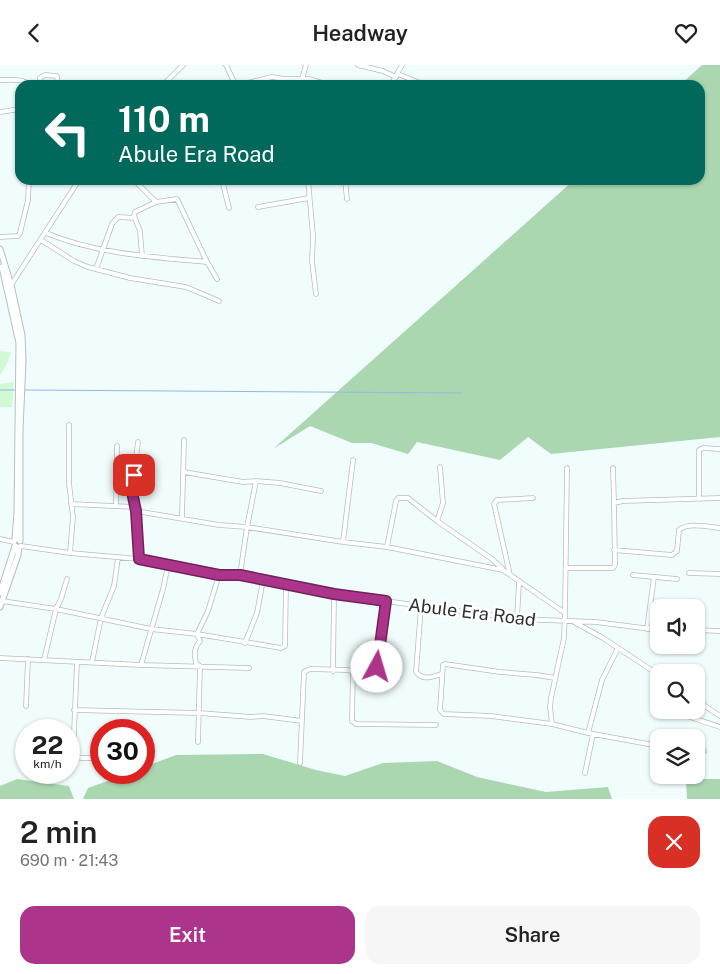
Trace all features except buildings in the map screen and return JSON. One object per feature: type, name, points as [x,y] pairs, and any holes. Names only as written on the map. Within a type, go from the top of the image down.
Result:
[{"type":"main road","points":[[0,249],[11,285],[22,335],[18,555],[1,604]]},
{"type":"main road","points":[[0,259],[17,333],[21,383]]},
{"type":"main road","points":[[0,593],[17,543]]},
{"type":"street","points":[[168,80],[183,65]]},
{"type":"street","points":[[226,65],[233,80]]},
{"type":"street","points":[[302,79],[306,65]]},
{"type":"street","points":[[358,65],[411,80]]},
{"type":"street","points":[[394,80],[402,65]]},
{"type":"street","points":[[40,80],[45,75],[57,76],[57,80]]},
{"type":"street","points":[[260,80],[272,77],[306,80]]},
{"type":"street","points":[[0,80],[15,81]]},
{"type":"street","points":[[0,112],[15,110]]},
{"type":"street","points":[[0,237],[14,237],[20,233],[28,200],[29,185]]},
{"type":"street","points":[[11,285],[76,185]]},
{"type":"street","points":[[139,185],[156,202]]},
{"type":"street","points":[[223,185],[229,208]]},
{"type":"street","points":[[308,185],[313,235],[312,261],[316,293]]},
{"type":"street","points":[[346,185],[347,199]]},
{"type":"street","points":[[258,207],[309,198]]},
{"type":"street","points":[[142,256],[140,231],[135,218],[135,212],[156,202],[173,199],[179,201],[207,262],[217,279]]},
{"type":"street","points":[[96,269],[112,224],[118,217],[135,218]]},
{"type":"street","points":[[46,233],[70,243],[92,248],[103,248],[142,256],[207,262]]},
{"type":"street","points":[[41,240],[74,261],[96,269],[130,278],[186,287],[219,301]]},
{"type":"street","points":[[69,425],[69,483],[72,517],[70,553]]},
{"type":"street","points":[[182,517],[184,439]]},
{"type":"street","points":[[138,442],[132,492],[139,559]]},
{"type":"street","points":[[116,505],[117,446]]},
{"type":"street","points":[[699,498],[700,450],[703,448],[720,449]]},
{"type":"street","points":[[343,542],[353,460]]},
{"type":"street","points":[[437,521],[443,503],[440,467]]},
{"type":"street","points":[[552,724],[550,707],[563,641],[565,613],[567,468]]},
{"type":"street","points":[[566,568],[613,567],[614,565],[613,468]]},
{"type":"street","points":[[184,472],[243,482],[256,481],[321,491]]},
{"type":"street","points":[[240,575],[256,481]]},
{"type":"street","points":[[387,547],[394,507],[398,498],[408,498],[437,521],[492,559],[519,582],[565,613]]},
{"type":"street","points":[[510,575],[494,505],[497,500],[533,498]]},
{"type":"street","points":[[614,503],[622,501],[720,498]]},
{"type":"street","points":[[71,504],[116,505],[219,525],[247,527],[387,547],[503,570]]},
{"type":"street","points":[[614,550],[672,555],[677,551],[678,530],[681,527],[720,528]]},
{"type":"street","name":"Abule Era Road","points":[[0,539],[70,553],[139,559],[219,575],[240,575],[334,594],[421,607],[517,619],[596,622],[650,629]]},
{"type":"street","points":[[92,662],[101,618],[114,587],[118,558]]},
{"type":"street","points":[[141,665],[168,565]]},
{"type":"street","points":[[689,573],[720,574]]},
{"type":"street","points":[[198,742],[200,666],[196,663],[194,656],[196,646],[200,641],[197,634],[208,611],[219,575]]},
{"type":"street","points":[[633,575],[677,579]]},
{"type":"street","points":[[647,629],[654,577]]},
{"type":"street","points":[[44,660],[56,609],[62,599],[67,579]]},
{"type":"street","points":[[246,643],[257,613],[263,580]]},
{"type":"street","points":[[517,619],[519,582]]},
{"type":"street","points":[[1,604],[56,609],[151,629],[197,634],[280,648],[285,646],[286,584]]},
{"type":"street","points":[[333,671],[334,594]]},
{"type":"street","points":[[300,763],[304,672],[310,669],[372,674],[376,671],[386,601]]},
{"type":"street","points":[[421,607],[416,672],[422,677],[427,678],[442,674]]},
{"type":"street","points":[[572,621],[600,636],[650,669]]},
{"type":"street","points":[[705,630],[720,631]]},
{"type":"street","points":[[586,773],[590,734],[602,680],[618,648]]},
{"type":"street","points":[[0,657],[141,665],[249,668]]},
{"type":"street","points":[[26,706],[28,659]]},
{"type":"street","points":[[77,662],[73,756],[82,759],[90,759]]},
{"type":"street","points":[[556,678],[448,664],[443,665],[440,710],[444,714],[491,716],[552,724],[590,734],[650,744]]},
{"type":"street","points":[[353,671],[352,721],[356,725],[436,725]]},
{"type":"street","points":[[705,706],[720,716]]},
{"type":"street","points":[[74,710],[263,716],[302,721]]},
{"type":"street","points":[[696,719],[720,727]]},
{"type":"green space","points":[[702,65],[720,65],[720,437],[551,454],[528,437],[500,460],[417,442],[408,454],[371,443],[352,443],[310,426],[273,449],[568,185],[705,185],[705,80],[686,80]]},
{"type":"green space","points":[[0,351],[11,352],[0,376]]},
{"type":"green space","points":[[14,382],[12,407],[0,407],[0,384]]},
{"type":"green space","points":[[263,754],[316,770],[345,776],[383,763],[437,761],[477,777],[546,792],[608,787],[612,799],[83,799],[88,788],[99,784],[155,784],[155,763],[176,755]]},
{"type":"green space","points":[[705,779],[720,779],[720,799],[687,799],[686,784],[705,784]]},
{"type":"green space","points":[[15,780],[15,784],[69,786],[74,799],[0,799],[0,786]]},
{"type":"waterway","points":[[0,390],[17,390]]},
{"type":"waterway","points":[[23,390],[462,393]]},
{"type":"route","points":[[134,475],[132,492],[136,511],[139,559],[219,575],[240,575],[334,594],[386,601],[377,667]]}]
